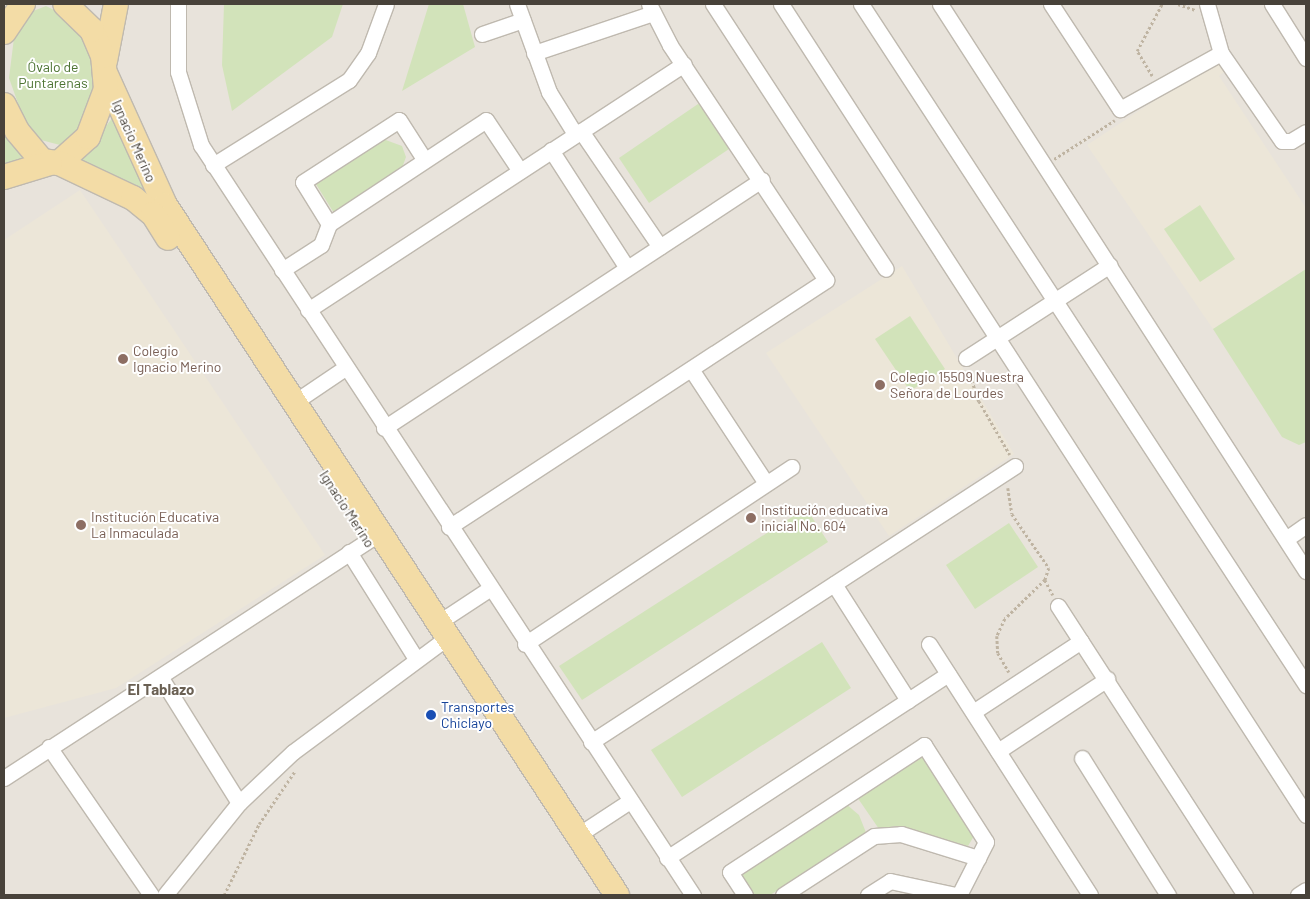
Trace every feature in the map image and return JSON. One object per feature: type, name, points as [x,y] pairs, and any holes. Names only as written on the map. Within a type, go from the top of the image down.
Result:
[{"type":"main road","points":[[4,32],[23,4]]},
{"type":"main road","name":"Ignacio Merino","points":[[65,4],[92,30],[105,69],[165,205],[296,401],[365,542]]},
{"type":"main road","points":[[4,177],[55,163],[80,148],[96,122],[116,4]]},
{"type":"main road","name":"Ignacio Merino","points":[[4,105],[36,157],[115,186],[153,214],[365,542]]},
{"type":"main road","points":[[365,542],[440,635],[578,835],[617,895]]},
{"type":"main road","points":[[440,635],[599,895]]},
{"type":"street","points":[[178,4],[178,72],[184,101],[213,165],[525,644],[693,895]]},
{"type":"street","points":[[213,165],[349,80],[368,53],[386,4]]},
{"type":"street","points":[[517,4],[549,92],[660,247]]},
{"type":"street","points":[[713,4],[886,269]]},
{"type":"street","points":[[781,4],[995,340],[1306,815]]},
{"type":"street","points":[[861,4],[1306,685]]},
{"type":"street","points":[[940,4],[1306,571]]},
{"type":"street","points":[[1051,4],[1120,109],[1221,53]]},
{"type":"street","points":[[1272,4],[1306,58]]},
{"type":"street","points":[[1202,7],[1221,53],[1282,141],[1303,139]]},
{"type":"street","points":[[449,527],[826,280],[684,64],[651,8],[534,53]]},
{"type":"street","points":[[482,34],[523,20]]},
{"type":"street","points":[[308,310],[684,64]]},
{"type":"street","points":[[329,224],[303,182],[399,120],[424,159]]},
{"type":"street","points":[[282,270],[321,245],[329,224],[424,159],[486,120],[520,171]]},
{"type":"street","points":[[551,150],[627,268]]},
{"type":"street","points":[[384,428],[762,180]]},
{"type":"street","points":[[966,358],[1110,266]]},
{"type":"street","points":[[296,401],[345,368]]},
{"type":"street","points":[[691,368],[766,483]]},
{"type":"street","points":[[525,644],[791,466]]},
{"type":"street","points":[[591,742],[1015,466]]},
{"type":"street","points":[[1286,539],[1306,525]]},
{"type":"street","points":[[4,778],[161,678],[365,542],[416,659]]},
{"type":"street","points":[[834,584],[908,700]]},
{"type":"street","points":[[165,895],[239,803],[335,718],[416,659],[489,589]]},
{"type":"street","points":[[1058,606],[1245,895]]},
{"type":"street","points":[[973,712],[1082,641]]},
{"type":"street","points":[[929,644],[1090,895]]},
{"type":"street","points":[[667,858],[948,674]]},
{"type":"street","points":[[161,678],[239,803]]},
{"type":"street","points":[[998,751],[1106,679]]},
{"type":"street","points":[[745,895],[730,872],[924,745],[986,842],[959,895]]},
{"type":"street","points":[[50,747],[151,895]]},
{"type":"street","points":[[1082,758],[1168,895]]},
{"type":"street","points":[[578,835],[630,801]]},
{"type":"street","points":[[783,895],[874,836],[901,834],[978,858]]},
{"type":"street","points":[[868,895],[890,881],[955,895]]},
{"type":"street","points":[[1298,895],[1306,890]]},
{"type":"path","points":[[1160,88],[1137,51],[1162,4]]},
{"type":"path","points":[[1178,4],[1202,7]]},
{"type":"path","points":[[1044,165],[1113,122],[1120,109]]},
{"type":"path","points":[[966,358],[979,400],[1015,466],[1006,493],[1012,514],[1049,568],[1045,580],[1005,618],[997,636],[998,653],[1016,683]]},
{"type":"path","points":[[224,895],[259,824],[297,767]]},
{"type":"shaded area","points":[[4,4],[1306,4],[1306,895],[4,895]]},
{"type":"shaded area","points":[[1218,59],[1226,70],[1219,76],[1306,208],[1306,269],[1213,329],[1087,145]]},
{"type":"shaded area","points":[[80,190],[325,555],[116,688],[4,718],[4,240]]},
{"type":"shaded area","name":"Colegio 15509 Nuestra Señora de Lourdes","points":[[902,266],[1014,454],[889,536],[766,353]]},
{"type":"green space","points":[[224,4],[343,4],[332,37],[232,111],[222,65]]},
{"type":"green space","points":[[429,4],[463,4],[475,47],[402,91]]},
{"type":"green space","name":"Óvalo de Puntarenas","points":[[46,6],[80,23],[98,77],[90,119],[69,142],[60,145],[41,140],[25,123],[9,78],[15,30],[28,13]]},
{"type":"green space","points":[[698,104],[707,107],[731,143],[729,149],[649,203],[619,158]]},
{"type":"green space","points":[[114,116],[160,205],[78,161]]},
{"type":"green space","points":[[4,119],[29,158],[4,171]]},
{"type":"green space","points":[[383,139],[402,146],[406,157],[402,168],[334,213],[314,181]]},
{"type":"green space","points":[[1200,205],[1235,259],[1200,282],[1164,229]]},
{"type":"green space","points":[[1306,269],[1306,442],[1299,445],[1282,437],[1213,329]]},
{"type":"green space","points":[[910,316],[945,369],[910,391],[875,339]]},
{"type":"green space","points":[[806,508],[828,542],[582,700],[559,666]]},
{"type":"green space","points":[[1009,523],[1038,567],[975,609],[946,565]]},
{"type":"green space","points":[[822,642],[851,688],[682,797],[651,750]]},
{"type":"green space","points":[[923,756],[974,836],[968,846],[896,826],[879,829],[857,797]]},
{"type":"green space","points":[[846,804],[859,815],[867,835],[770,895],[754,895],[741,873]]},
{"type":"place","name":"Colegio Ignacio Merino","points":[[123,359]]},
{"type":"place","name":"Colegio 15509 Nuestra Señora de Lourdes","points":[[880,385]]},
{"type":"place","name":"Institución educativa inicial No. 604","points":[[751,518]]},
{"type":"place","name":"Institución Educativa La Inmaculada","points":[[81,525]]},
{"type":"place","name":"Transportes Chiclayo","points":[[431,715]]},
{"type":"district","name":"El Tablazo","points":[[161,690]]}]
